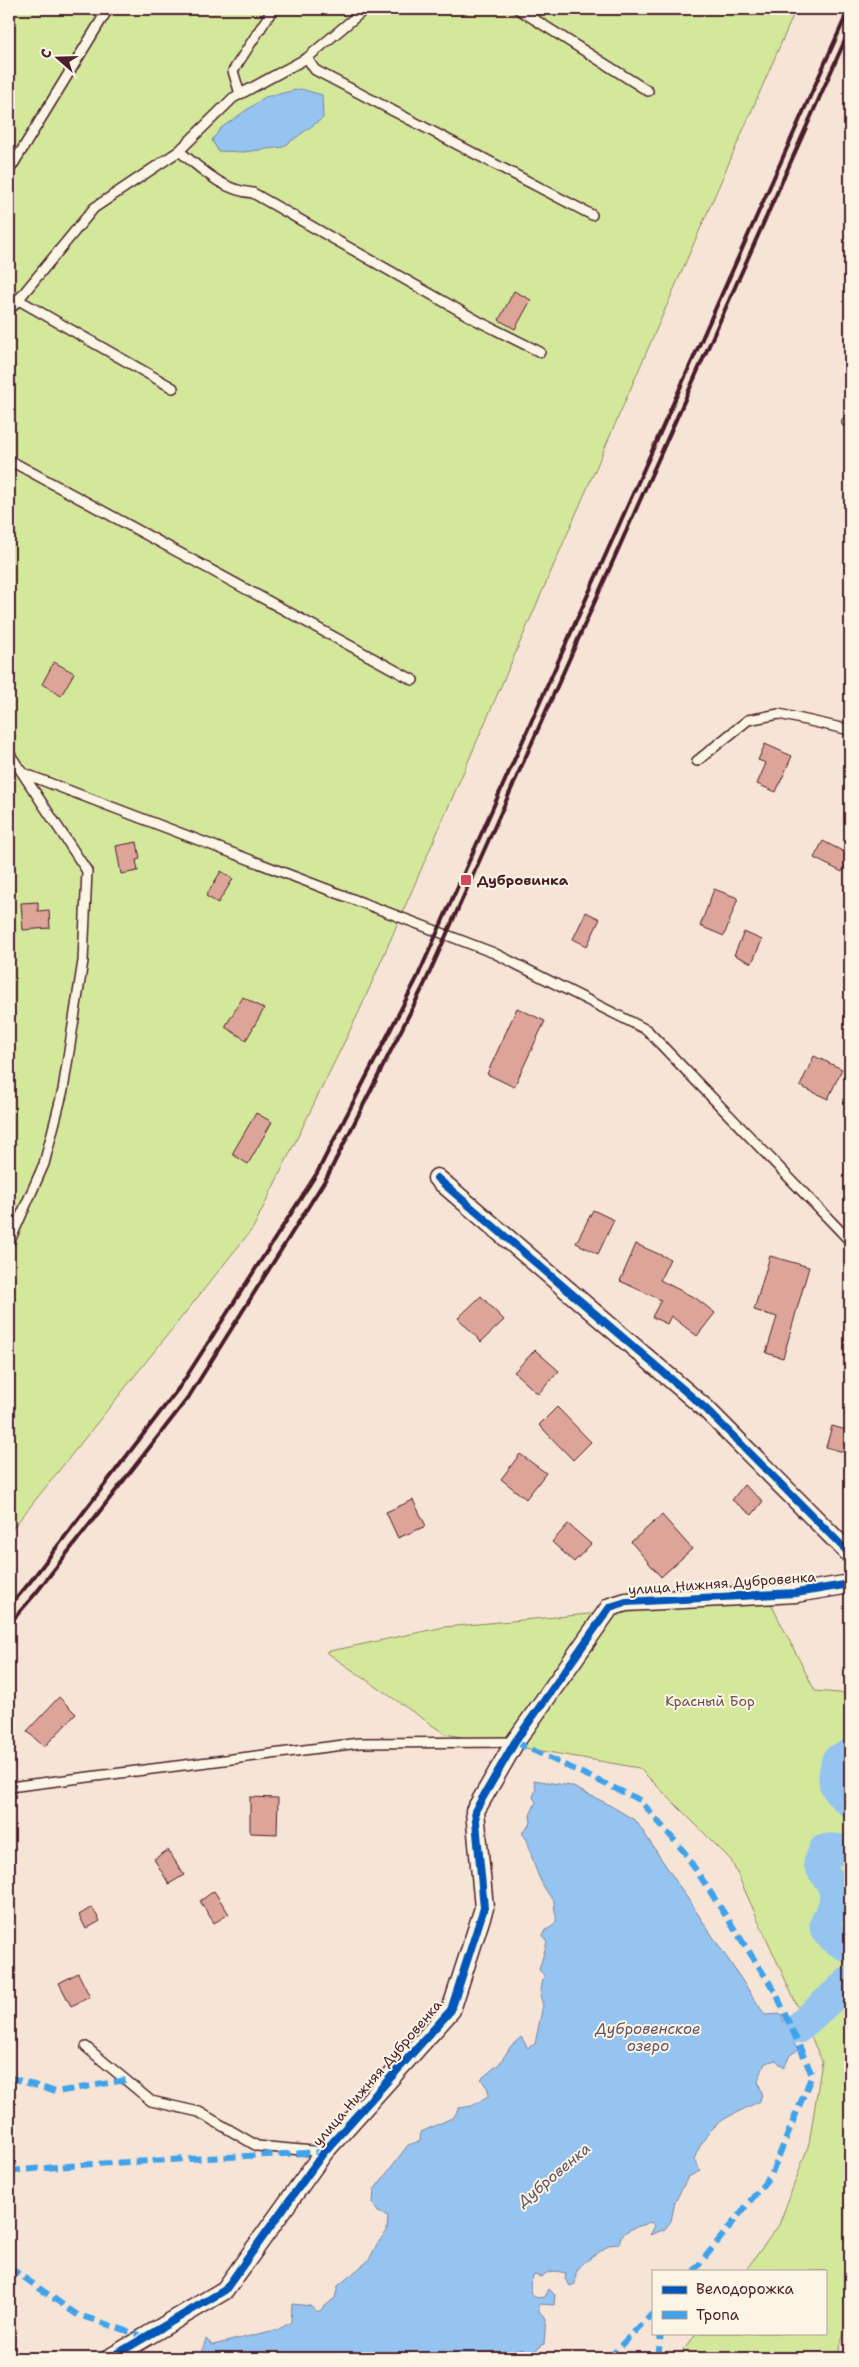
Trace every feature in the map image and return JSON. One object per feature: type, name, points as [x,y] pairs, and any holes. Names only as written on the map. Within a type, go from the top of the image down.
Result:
[{"type":"street","points":[[437,1178],[706,1409],[850,1554]]},
{"type":"street","name":"улица Нижняя Дубровенка","points":[[110,2358],[225,2290],[324,2152],[451,2010],[484,1908],[475,1811],[515,1742],[610,1607],[626,1602],[796,1593],[850,1584]]},
{"type":"lane","points":[[9,171],[108,9]]},
{"type":"lane","points":[[240,94],[233,71],[273,9]]},
{"type":"lane","points":[[9,310],[94,208],[180,151],[233,98],[308,58],[365,9]]},
{"type":"lane","points":[[518,9],[648,91]]},
{"type":"lane","points":[[308,58],[315,70],[592,215]]},
{"type":"lane","points":[[180,151],[211,178],[236,192],[253,193],[478,321],[540,352]]},
{"type":"lane","points":[[17,299],[173,388]]},
{"type":"lane","points":[[9,460],[413,680]]},
{"type":"lane","points":[[697,761],[748,720],[779,714],[850,730]]},
{"type":"lane","points":[[9,753],[12,761],[23,773],[87,871],[83,961],[63,1090],[44,1164],[9,1243]]},
{"type":"lane","points":[[23,773],[494,953],[647,1030],[850,1241]]},
{"type":"lane","points":[[9,1786],[359,1743],[515,1742]]},
{"type":"lane","points":[[86,2047],[151,2101],[199,2112],[258,2146],[324,2152]]},
{"type":"green space","points":[[9,9],[796,9],[359,1012],[253,1228],[9,1533]]},
{"type":"green space","name":"Красный Бор","points":[[768,1598],[815,1691],[850,1694],[850,2311],[837,2358],[677,2358],[696,2334],[826,2334],[826,2270],[746,2270],[779,2225],[809,2144],[822,2061],[731,1860],[639,1768],[445,1734],[326,1652],[444,1627]]},
{"type":"water","points":[[301,89],[322,95],[323,118],[283,147],[243,152],[218,151],[212,140],[221,128],[265,97]]},
{"type":"water","name":"Дубровенское озеро","points":[[534,1780],[571,1786],[606,1803],[636,1821],[765,2015],[781,2014],[789,2036],[798,2050],[790,2055],[784,2068],[776,2060],[765,2063],[758,2081],[762,2093],[760,2101],[720,2122],[706,2136],[694,2159],[700,2171],[688,2177],[675,2202],[671,2221],[665,2229],[650,2235],[655,2226],[650,2222],[629,2230],[621,2236],[619,2244],[609,2245],[581,2265],[576,2273],[575,2284],[570,2286],[565,2279],[566,2273],[553,2271],[541,2277],[534,2275],[530,2284],[532,2294],[537,2298],[545,2297],[549,2289],[555,2295],[554,2305],[539,2304],[539,2312],[546,2318],[544,2344],[532,2353],[521,2349],[511,2352],[506,2358],[193,2358],[201,2353],[206,2339],[213,2345],[279,2329],[291,2322],[292,2304],[311,2306],[318,2312],[335,2298],[338,2286],[369,2260],[377,2244],[387,2231],[388,2216],[378,2212],[373,2204],[374,2190],[408,2145],[420,2141],[421,2132],[454,2117],[459,2108],[472,2106],[488,2096],[488,2089],[481,2079],[500,2063],[511,2046],[521,2037],[528,2048],[535,2044],[543,2005],[540,1995],[544,1975],[539,1970],[547,1942],[543,1936],[545,1930],[554,1924],[556,1918],[554,1901],[540,1879],[528,1842],[522,1833],[531,1823],[530,1815],[536,1802],[533,1797],[536,1789]]},
{"type":"building","points":[[514,291],[531,300],[515,329],[499,320]]},
{"type":"building","points":[[54,662],[74,673],[61,696],[42,684]]},
{"type":"building","points":[[765,744],[792,756],[776,792],[757,784],[766,763],[758,760]]},
{"type":"building","points":[[823,841],[850,855],[842,872],[814,858]]},
{"type":"building","points":[[137,842],[140,859],[136,860],[138,871],[121,874],[116,846]]},
{"type":"building","points":[[221,871],[233,879],[218,903],[206,896]]},
{"type":"building","points":[[714,889],[738,898],[724,936],[700,926]]},
{"type":"building","points":[[38,902],[38,911],[49,910],[50,928],[23,930],[21,903]]},
{"type":"building","points":[[586,912],[600,919],[587,946],[573,939]]},
{"type":"building","points":[[744,932],[762,940],[752,963],[734,955]]},
{"type":"building","points":[[243,997],[264,1009],[246,1040],[225,1027]]},
{"type":"building","points":[[517,1008],[545,1021],[514,1087],[487,1074]]},
{"type":"building","points":[[814,1056],[842,1069],[828,1099],[800,1086]]},
{"type":"building","points":[[256,1113],[272,1122],[248,1164],[232,1154]]},
{"type":"building","points":[[593,1210],[614,1220],[598,1254],[576,1243]]},
{"type":"building","points":[[636,1244],[670,1259],[660,1280],[697,1299],[715,1313],[697,1336],[671,1316],[667,1324],[652,1317],[661,1300],[620,1281]]},
{"type":"building","points":[[770,1256],[809,1267],[783,1358],[766,1353],[777,1317],[754,1310]]},
{"type":"building","points":[[481,1296],[504,1320],[481,1342],[458,1318]]},
{"type":"building","points":[[535,1350],[559,1371],[538,1394],[514,1372]]},
{"type":"building","points":[[557,1407],[591,1442],[573,1460],[539,1425]]},
{"type":"building","points":[[832,1426],[850,1431],[850,1454],[826,1447]]},
{"type":"building","points":[[520,1454],[546,1473],[526,1499],[501,1479]]},
{"type":"building","points":[[744,1485],[763,1501],[752,1515],[732,1500]]},
{"type":"building","points":[[413,1500],[426,1526],[398,1538],[386,1512]]},
{"type":"building","points":[[662,1515],[692,1549],[661,1577],[631,1542]]},
{"type":"building","points":[[568,1524],[591,1544],[574,1562],[552,1542]]},
{"type":"building","points":[[59,1697],[76,1714],[44,1747],[27,1731]]},
{"type":"building","points":[[250,1797],[278,1798],[277,1834],[250,1833]]},
{"type":"building","points":[[168,1850],[184,1875],[169,1884],[154,1859]]},
{"type":"building","points":[[214,1891],[229,1914],[214,1923],[200,1901]]},
{"type":"building","points":[[92,1907],[100,1921],[86,1929],[79,1915]]},
{"type":"building","points":[[78,1973],[90,1997],[71,2006],[59,1983]]},
{"type":"waterway","name":"Дубровенка","points":[[850,1754],[837,1760],[834,1774],[836,1788],[850,1802]]},
{"type":"waterway","name":"Дубровенка","points":[[850,1848],[824,1850],[819,1863],[834,1890],[834,1901],[825,1927],[835,1940],[850,1948]]},
{"type":"waterway","name":"Дубровенка","points":[[798,2028],[850,1981]]},
{"type":"railway","points":[[9,1607],[181,1385],[317,1173],[417,978],[849,9]]},
{"type":"railway","points":[[9,1624],[36,1593],[188,1398],[327,1177],[424,985],[850,29]]},
{"type":"marked path","points":[[515,1742],[640,1800],[685,1853],[776,1993],[812,2075],[771,2175],[695,2270]]},
{"type":"marked path","points":[[9,2077],[56,2092],[126,2080]]},
{"type":"marked path","points":[[9,2171],[92,2164],[324,2152]]},
{"type":"marked path","points":[[9,2267],[76,2314],[145,2337]]},
{"type":"marked path","points":[[608,2358],[652,2314]]},
{"type":"marked path","points":[[658,2358],[661,2334]]},
{"type":"cycle path","points":[[437,1178],[706,1409],[850,1554]]},
{"type":"cycle path","points":[[110,2358],[225,2290],[324,2152],[451,2010],[484,1908],[475,1811],[515,1742],[610,1607],[626,1602],[796,1593],[850,1584]]},
{"type":"place","name":"Дубровинка","points":[[466,880]]}]
